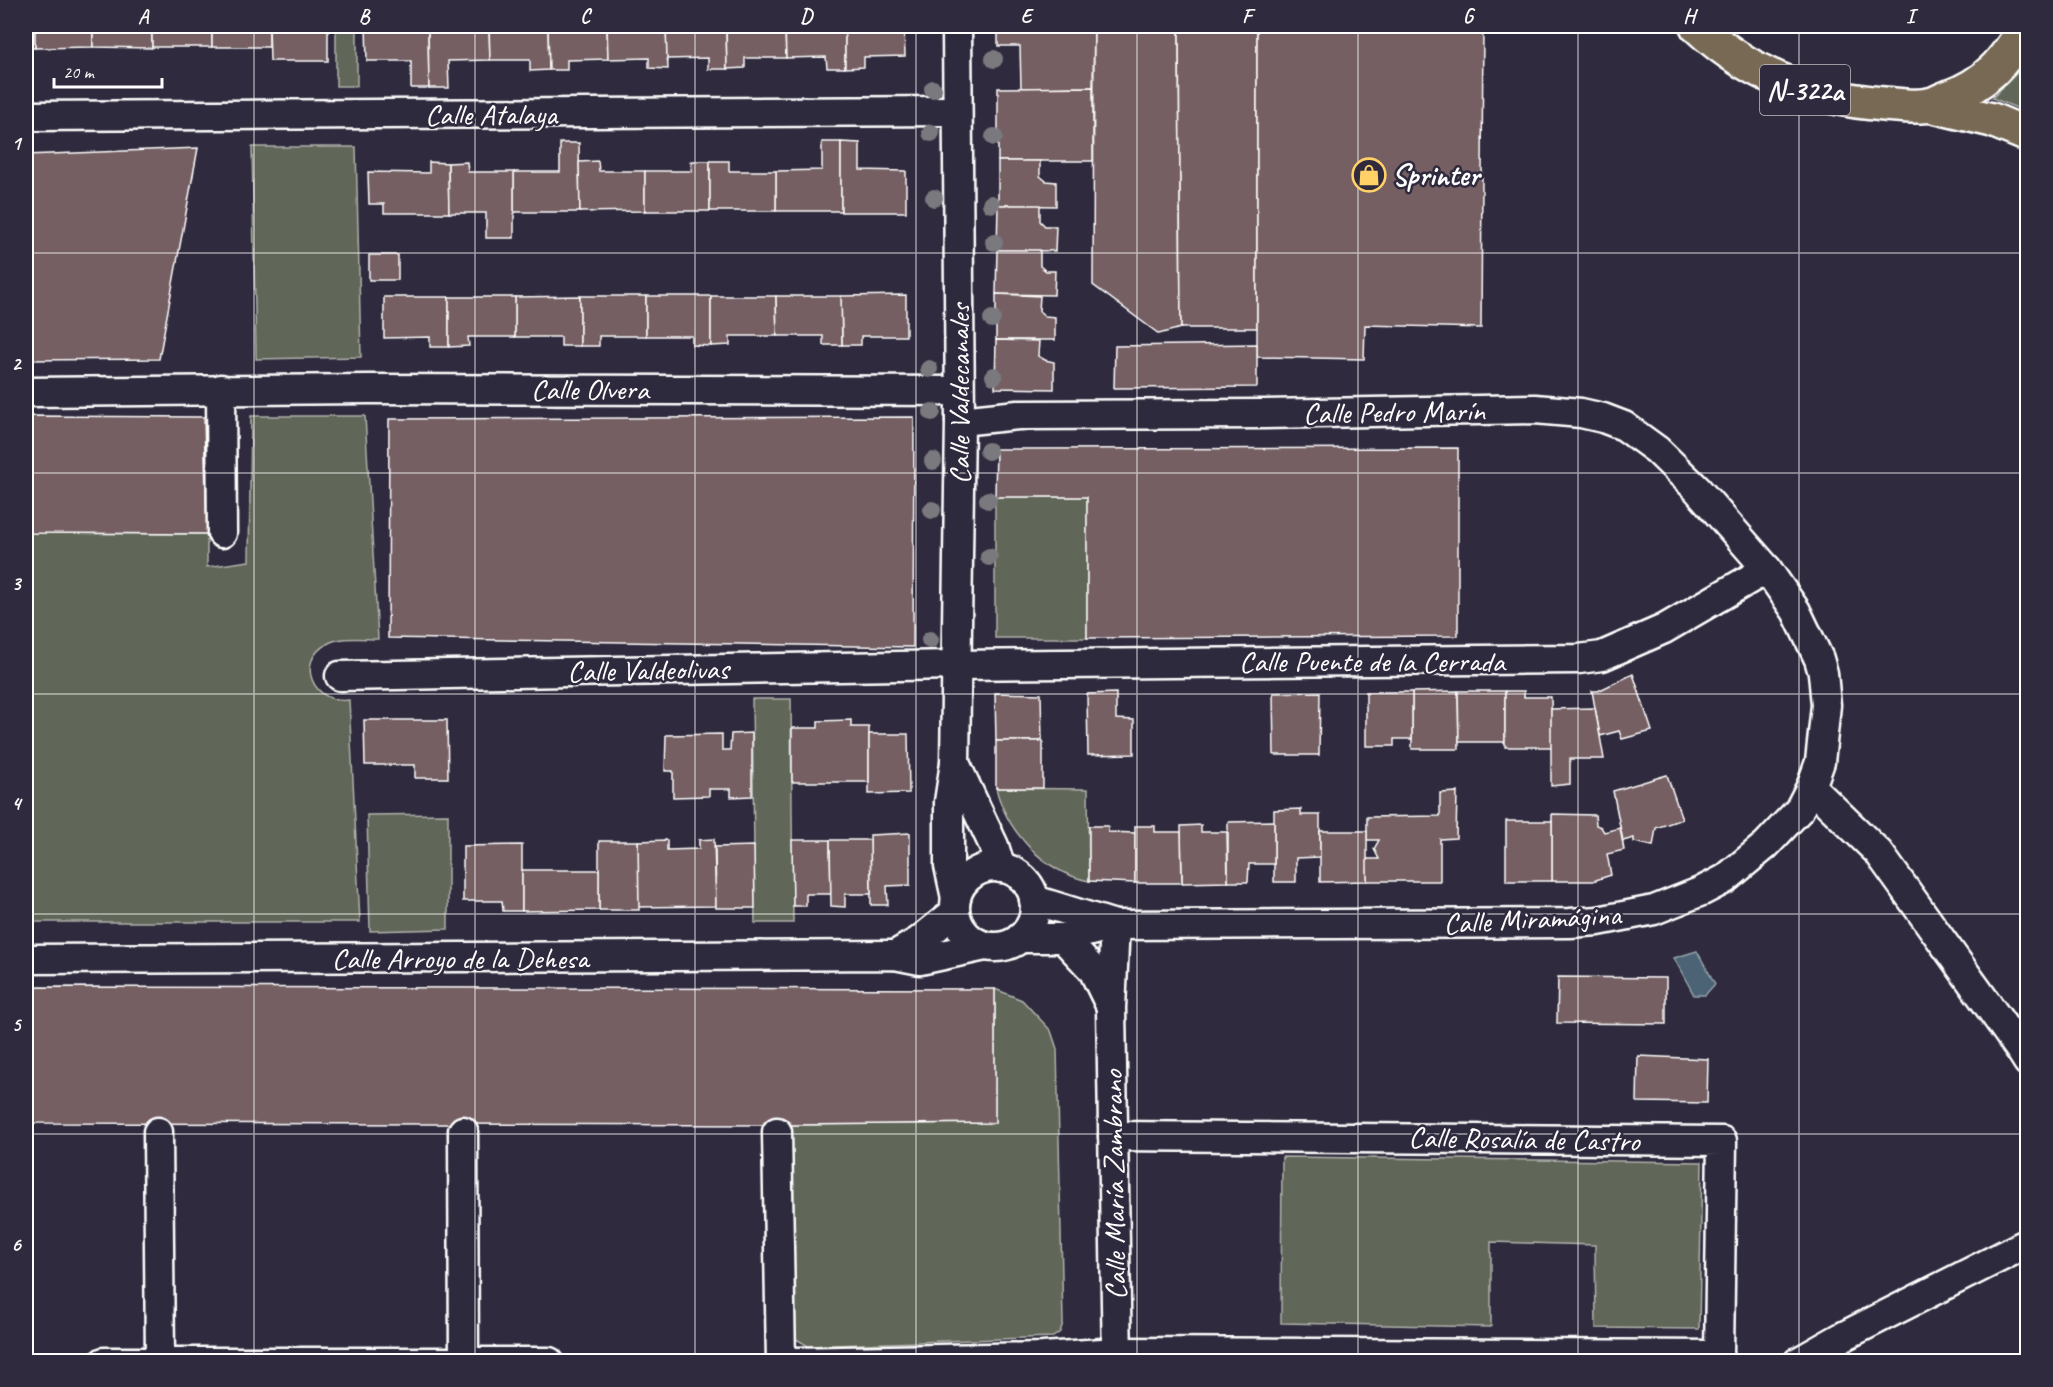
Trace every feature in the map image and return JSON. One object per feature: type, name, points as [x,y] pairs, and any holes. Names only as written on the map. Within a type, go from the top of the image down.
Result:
[{"type":"main road","name":"N-322a","points":[[1697,26],[1747,64],[1814,93],[1862,102],[1929,105],[1992,120],[2028,135]]},
{"type":"main road","name":"N-322a","points":[[1929,105],[1955,95],[1984,79],[2009,54],[2026,26]]},
{"type":"street","name":"Calle Valdecanales","points":[[956,905],[949,866],[949,802],[955,763],[960,421],[957,26]]},
{"type":"street","name":"Calle Atalaya","points":[[26,116],[957,111]]},
{"type":"street","name":"Calle Olvera","points":[[26,392],[221,389],[959,391]]},
{"type":"street","points":[[221,389],[222,533]]},
{"type":"street","name":"Calle Pedro Marín","points":[[960,421],[1018,415],[1264,414],[1535,409],[1581,413],[1624,426],[1657,450],[1697,489],[1767,569]]},
{"type":"street","name":"Calle Puente de la Cerrada","points":[[956,665],[1579,660],[1602,656],[1664,629],[1767,569]]},
{"type":"street","name":"Calle Miramágina","points":[[1020,938],[1064,938],[1115,925],[1570,923],[1628,916],[1654,910],[1702,891],[1725,879],[1784,828],[1799,810],[1820,762],[1826,705],[1823,673],[1819,659],[1796,611],[1767,569]]},
{"type":"street","name":"Calle Valdeolivas","points":[[340,676],[956,665]]},
{"type":"street","name":"Calle Valdecanales","points":[[955,763],[994,846],[1001,868]]},
{"type":"street","points":[[1811,787],[1879,853],[2028,1062]]},
{"type":"street","points":[[989,868],[1001,868],[1018,875],[1030,888],[1034,900],[1035,908],[1031,924],[1020,938],[1004,946],[986,946],[975,942],[958,924],[956,905],[960,888],[972,875],[989,868]]},
{"type":"street","name":"Calle Miramágina","points":[[1034,900],[1115,925]]},
{"type":"street","points":[[895,955],[919,941],[956,905]]},
{"type":"street","name":"Calle María Zambrano","points":[[1115,925],[1112,1008],[1117,1357]]},
{"type":"street","name":"Calle María Zambrano","points":[[1064,938],[1093,970],[1112,1008]]},
{"type":"street","name":"Calle Arroyo de la Dehesa","points":[[26,959],[895,955],[920,960],[986,946]]},
{"type":"street","points":[[463,1131],[464,1361]]},
{"type":"street","points":[[158,1132],[160,1360]]},
{"type":"street","points":[[777,1132],[781,1362]]},
{"type":"street","name":"Calle Rosalía de Castro","points":[[1113,1136],[1722,1141],[1723,1358]]},
{"type":"street","points":[[1798,1362],[1852,1332],[2028,1243]]},
{"type":"street","points":[[795,1362],[1043,1357],[1723,1358]]},
{"type":"street","points":[[104,1362],[160,1360],[549,1362]]},
{"type":"green space","points":[[336,26],[357,26],[357,86],[336,86]]},
{"type":"green space","points":[[2027,63],[2027,112],[1992,98]]},
{"type":"green space","points":[[252,147],[356,147],[361,357],[256,359]]},
{"type":"green space","points":[[251,416],[365,416],[378,639],[351,638],[332,641],[317,652],[310,671],[312,681],[326,696],[337,700],[349,700],[360,922],[26,922],[26,533],[207,534],[207,567],[249,561]]},
{"type":"green space","points":[[995,497],[1087,497],[1087,638],[995,638]]},
{"type":"green space","points":[[752,699],[791,699],[793,923],[755,923]]},
{"type":"green space","points":[[996,788],[1088,789],[1089,881],[1057,869],[1030,848],[1009,820]]},
{"type":"green space","points":[[448,814],[448,929],[370,931],[367,815]]},
{"type":"green space","points":[[995,989],[1022,1000],[1051,1031],[1057,1049],[1063,1323],[1060,1332],[1053,1337],[808,1346],[793,1337],[792,1125],[995,1123]]},
{"type":"green space","points":[[1282,1157],[1702,1162],[1699,1329],[1596,1328],[1595,1245],[1491,1242],[1491,1327],[1281,1323]]},
{"type":"water","points":[[1697,951],[1715,984],[1705,995],[1694,995],[1674,958]]},
{"type":"building","points":[[26,26],[35,26],[35,48],[26,48]]},
{"type":"building","points":[[35,26],[93,26],[93,47],[35,48]]},
{"type":"building","points":[[93,26],[152,26],[152,48],[93,47]]},
{"type":"building","points":[[152,26],[212,26],[212,47],[152,47]]},
{"type":"building","points":[[212,26],[269,26],[269,47],[212,47]]},
{"type":"building","points":[[269,26],[328,26],[328,61],[270,61]]},
{"type":"building","points":[[366,26],[428,26],[429,88],[411,88],[411,61],[367,61]]},
{"type":"building","points":[[428,26],[489,26],[490,60],[448,61],[449,88],[429,88]]},
{"type":"building","points":[[489,26],[548,26],[549,70],[530,71],[530,60],[490,60]]},
{"type":"building","points":[[548,26],[607,26],[608,59],[567,60],[567,70],[549,70]]},
{"type":"building","points":[[607,26],[666,26],[668,69],[649,68],[649,58],[608,59]]},
{"type":"building","points":[[666,26],[726,26],[727,69],[708,69],[708,58],[667,59]]},
{"type":"building","points":[[726,26],[785,26],[786,58],[745,58],[745,68],[727,69]]},
{"type":"building","points":[[785,26],[845,26],[845,68],[827,68],[826,57],[786,58]]},
{"type":"building","points":[[845,26],[904,26],[905,56],[864,57],[864,67],[845,68]]},
{"type":"building","points":[[998,26],[1094,26],[1093,87],[1021,88],[1020,46],[998,46]]},
{"type":"building","points":[[1094,26],[1179,26],[1181,328],[1159,334],[1093,285]]},
{"type":"building","points":[[1179,26],[1257,26],[1257,328],[1181,328]]},
{"type":"building","name":"Sprinter","points":[[1257,26],[1483,26],[1481,328],[1365,325],[1364,359],[1257,357]]},
{"type":"building","points":[[1093,87],[1093,161],[998,161],[998,88]]},
{"type":"building","points":[[822,142],[841,142],[841,211],[776,211],[776,171],[822,170]]},
{"type":"building","points":[[841,142],[860,143],[860,170],[906,171],[906,212],[841,212]]},
{"type":"building","points":[[560,143],[579,143],[580,212],[514,212],[514,172],[560,172]]},
{"type":"building","points":[[198,148],[159,359],[26,360],[26,155]]},
{"type":"building","points":[[598,161],[599,171],[645,171],[645,211],[580,212],[579,162]]},
{"type":"building","points":[[691,161],[710,161],[710,211],[645,211],[645,171],[692,171]]},
{"type":"building","points":[[710,161],[729,161],[729,171],[776,171],[776,211],[710,211]]},
{"type":"building","points":[[998,161],[1040,161],[1040,176],[1046,181],[1056,182],[1056,206],[998,205]]},
{"type":"building","points":[[429,162],[448,163],[449,213],[384,213],[384,204],[369,204],[368,172],[429,173]]},
{"type":"building","points":[[467,162],[468,172],[514,172],[514,238],[486,238],[486,213],[449,213],[448,163]]},
{"type":"building","points":[[998,205],[1040,205],[1040,221],[1045,226],[1056,226],[1055,251],[997,250]]},
{"type":"building","points":[[997,250],[1040,250],[1040,266],[1046,271],[1055,271],[1054,295],[996,294]]},
{"type":"building","points":[[369,255],[398,255],[398,280],[369,280]]},
{"type":"building","points":[[996,294],[1040,296],[1039,311],[1045,316],[1055,317],[1055,340],[996,340]]},
{"type":"building","points":[[906,295],[906,336],[861,336],[861,345],[842,345],[841,296]]},
{"type":"building","points":[[580,296],[580,346],[561,346],[561,337],[515,337],[515,297]]},
{"type":"building","points":[[580,296],[646,296],[646,336],[599,336],[599,346],[580,346]]},
{"type":"building","points":[[646,296],[711,296],[711,346],[692,345],[692,336],[646,336]]},
{"type":"building","points":[[711,296],[776,296],[777,336],[730,336],[730,345],[711,346]]},
{"type":"building","points":[[776,296],[841,296],[842,345],[823,345],[823,336],[777,336]]},
{"type":"building","points":[[384,297],[449,297],[449,347],[430,347],[430,337],[384,338]]},
{"type":"building","points":[[449,297],[515,297],[515,337],[468,337],[469,346],[449,347]]},
{"type":"building","points":[[996,340],[1039,341],[1038,356],[1054,362],[1054,389],[995,388]]},
{"type":"building","points":[[1257,344],[1257,387],[1114,388],[1115,346]]},
{"type":"building","points":[[26,416],[204,417],[207,534],[26,533]]},
{"type":"building","points":[[914,417],[913,647],[388,638],[389,419]]},
{"type":"building","points":[[1458,448],[1458,636],[1087,638],[1087,497],[995,497],[996,449]]},
{"type":"building","points":[[1633,674],[1652,731],[1622,739],[1619,731],[1600,736],[1592,691],[1598,691]]},
{"type":"building","points":[[1458,691],[1459,749],[1412,749],[1412,692]]},
{"type":"building","points":[[1458,691],[1505,691],[1505,742],[1459,742]]},
{"type":"building","points":[[1505,691],[1524,691],[1524,697],[1551,697],[1552,747],[1505,747]]},
{"type":"building","points":[[1320,692],[1319,755],[1274,755],[1273,693]]},
{"type":"building","points":[[1366,692],[1412,692],[1412,739],[1394,739],[1394,746],[1366,746]]},
{"type":"building","points":[[995,693],[1041,694],[1042,741],[996,741]]},
{"type":"building","points":[[1116,693],[1116,719],[1134,720],[1134,754],[1088,755],[1087,694]]},
{"type":"building","points":[[1595,708],[1604,759],[1570,759],[1570,784],[1551,786],[1551,709]]},
{"type":"building","points":[[364,720],[447,720],[448,778],[415,778],[415,765],[365,765]]},
{"type":"building","points":[[851,720],[851,727],[869,727],[869,782],[792,782],[792,728],[818,728],[818,721]]},
{"type":"building","points":[[752,733],[752,796],[731,797],[731,789],[709,789],[709,796],[673,797],[673,771],[665,771],[666,735],[722,734],[722,750],[730,750],[731,734]]},
{"type":"building","points":[[869,734],[908,734],[909,793],[869,794]]},
{"type":"building","points":[[996,741],[1043,741],[1043,788],[996,788]]},
{"type":"building","points":[[1667,775],[1682,819],[1656,828],[1653,846],[1634,842],[1634,838],[1623,841],[1613,791]]},
{"type":"building","points":[[1457,792],[1456,838],[1440,839],[1440,881],[1367,881],[1366,859],[1379,859],[1374,849],[1379,840],[1367,840],[1367,817],[1440,816],[1440,793]]},
{"type":"building","points":[[1301,809],[1301,815],[1320,815],[1320,857],[1296,858],[1296,882],[1274,882],[1274,810]]},
{"type":"building","points":[[1552,814],[1595,815],[1596,825],[1604,832],[1620,828],[1624,850],[1607,854],[1611,875],[1593,881],[1552,881]]},
{"type":"building","points":[[1274,821],[1274,864],[1249,864],[1248,882],[1228,882],[1228,822]]},
{"type":"building","points":[[1506,821],[1552,821],[1552,881],[1506,881]]},
{"type":"building","points":[[1201,825],[1201,832],[1227,832],[1228,882],[1182,883],[1181,826]]},
{"type":"building","points":[[1089,826],[1108,826],[1108,832],[1135,833],[1135,883],[1089,881]]},
{"type":"building","points":[[1135,826],[1155,826],[1155,832],[1181,832],[1182,883],[1135,883]]},
{"type":"building","points":[[1320,831],[1367,831],[1367,881],[1320,882]]},
{"type":"building","points":[[910,833],[910,885],[887,886],[888,905],[871,905],[870,835]]},
{"type":"building","points":[[714,839],[716,906],[638,907],[638,841],[667,840],[667,850],[699,849],[699,840]]},
{"type":"building","points":[[792,840],[830,840],[831,894],[806,894],[806,906],[793,906]]},
{"type":"building","points":[[830,840],[870,840],[871,894],[845,894],[845,907],[831,906]]},
{"type":"building","points":[[599,841],[638,841],[639,910],[599,910]]},
{"type":"building","points":[[522,845],[522,911],[503,911],[502,901],[463,901],[463,846]]},
{"type":"building","points":[[754,846],[755,908],[716,908],[715,847]]},
{"type":"building","points":[[522,870],[599,870],[599,910],[522,911]]},
{"type":"building","points":[[1558,977],[1666,978],[1666,1024],[1557,1023]]},
{"type":"building","points":[[26,987],[995,989],[995,1123],[792,1125],[26,1123]]},
{"type":"building","points":[[1638,1056],[1708,1059],[1707,1103],[1637,1102]]},
{"type":"place","name":"Sprinter","points":[[1369,175]]}]
